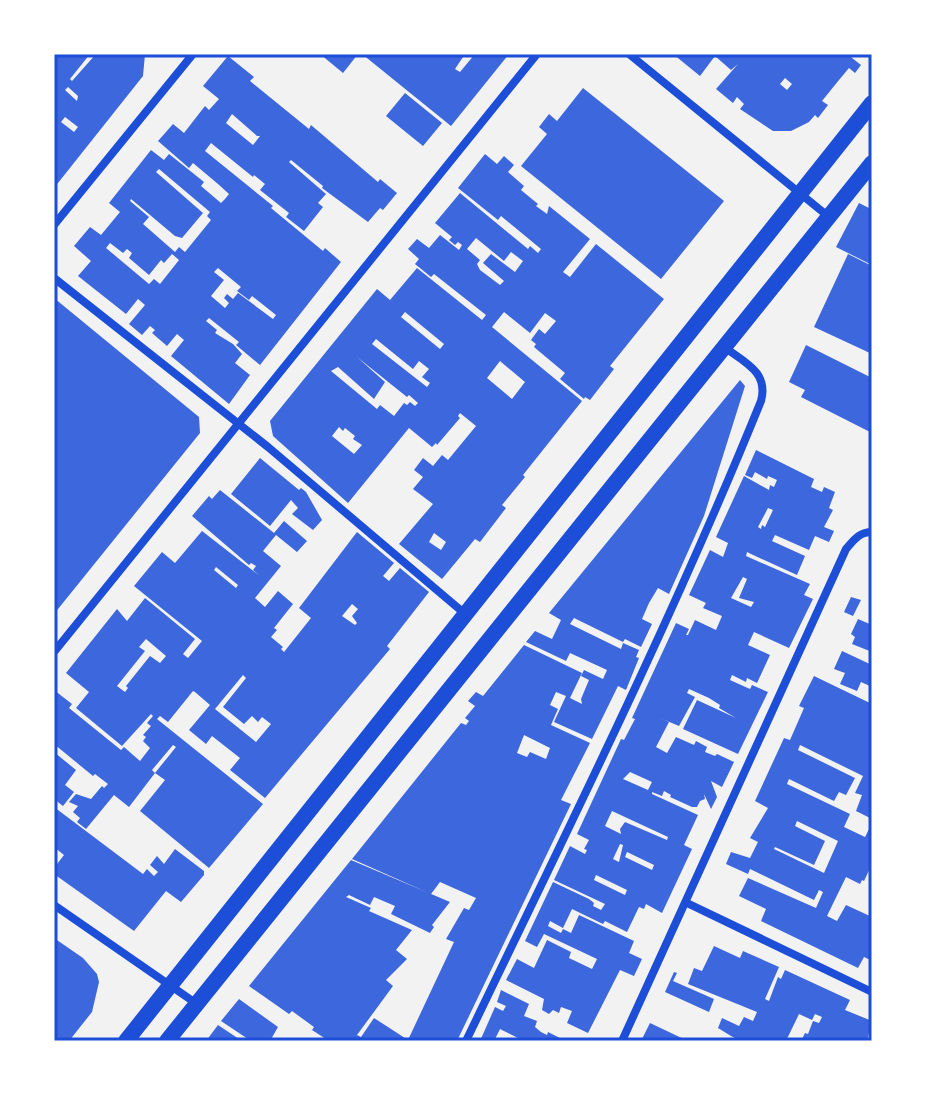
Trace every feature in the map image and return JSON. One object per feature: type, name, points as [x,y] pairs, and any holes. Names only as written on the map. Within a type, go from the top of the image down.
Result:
[{"type":"main road","points":[[126,1041],[464,613],[870,111]]},
{"type":"main road","points":[[167,1041],[872,163]]},
{"type":"street","points":[[54,225],[192,54]]},
{"type":"street","points":[[54,652],[537,54]]},
{"type":"street","points":[[629,54],[829,217]]},
{"type":"street","points":[[54,278],[239,424],[464,613]]},
{"type":"street","points":[[466,1041],[652,652],[761,401],[764,391],[761,377],[724,347]]},
{"type":"street","points":[[622,1041],[846,549],[856,537],[872,532]]},
{"type":"street","points":[[687,903],[872,992]]},
{"type":"street","points":[[54,905],[197,1004]]},
{"type":"building","points":[[54,54],[90,54],[70,79],[72,81],[96,54],[145,54],[143,76],[54,188]],"holes":[[[68,87],[78,96],[77,101],[65,90]],[[65,117],[78,127],[74,132],[61,122]]]},
{"type":"building","points":[[320,54],[358,54],[343,73]]},
{"type":"building","points":[[362,54],[465,54],[455,69],[460,72],[475,54],[509,54],[451,126]]},
{"type":"building","points":[[673,54],[847,54],[861,65],[855,73],[849,68],[839,80],[822,101],[828,105],[818,118],[815,115],[809,122],[791,131],[773,131],[740,109],[744,104],[737,97],[733,103],[716,89],[738,64],[731,70],[715,56],[700,76]],"holes":[[[785,78],[792,84],[787,90],[780,84]]]},
{"type":"building","points":[[228,56],[254,77],[250,81],[309,129],[311,125],[378,182],[380,179],[397,193],[368,222],[291,160],[289,162],[326,194],[318,203],[323,207],[304,231],[286,217],[289,213],[260,190],[265,184],[211,143],[205,151],[323,251],[325,248],[341,262],[260,365],[236,345],[239,342],[209,318],[206,321],[217,330],[215,333],[242,354],[235,363],[250,375],[229,404],[171,356],[184,340],[177,334],[167,346],[152,333],[155,330],[150,326],[142,335],[129,324],[145,305],[138,299],[126,314],[78,276],[91,261],[74,246],[90,227],[101,235],[120,212],[109,203],[151,150],[164,160],[169,154],[204,182],[201,186],[221,203],[225,199],[229,194],[218,184],[193,163],[189,168],[158,141],[173,124],[184,133],[205,106],[209,110],[219,99],[203,86]],"holes":[[[232,114],[260,136],[253,145],[226,123]],[[159,169],[210,212],[207,216],[211,220],[185,252],[179,247],[175,252],[143,224],[149,217],[130,201],[175,236],[182,238],[203,213],[156,172]],[[110,243],[123,253],[127,249],[132,253],[129,258],[149,275],[161,260],[164,263],[172,254],[179,260],[160,284],[154,279],[149,284],[106,248]],[[218,268],[241,287],[237,291],[249,300],[252,296],[276,315],[273,319],[238,293],[233,299],[227,294],[224,298],[229,303],[225,308],[211,296],[224,280],[214,272]]]},
{"type":"building","points":[[583,88],[724,201],[661,279],[521,166],[547,134],[539,127],[549,114],[557,121]]},
{"type":"building","points":[[405,93],[442,123],[423,146],[386,116]]},
{"type":"building","points":[[485,154],[497,164],[504,156],[514,165],[508,172],[524,186],[521,190],[538,204],[536,206],[547,214],[549,206],[590,239],[563,272],[570,277],[596,244],[664,299],[610,366],[614,369],[590,400],[584,399],[560,379],[565,373],[534,347],[536,344],[531,340],[539,329],[545,334],[556,321],[545,313],[530,333],[504,312],[492,327],[582,401],[523,475],[525,477],[502,505],[506,508],[480,542],[475,539],[442,579],[399,544],[433,504],[413,489],[423,477],[414,470],[423,458],[433,466],[442,455],[448,460],[476,426],[460,413],[460,418],[432,447],[409,428],[348,503],[273,436],[270,421],[377,289],[390,300],[417,268],[482,320],[486,315],[434,274],[431,277],[415,264],[419,259],[408,249],[417,239],[429,248],[440,235],[459,250],[462,245],[458,242],[455,245],[449,240],[452,237],[435,223],[460,193],[528,249],[530,246],[538,253],[541,249],[501,216],[498,220],[458,188]],"holes":[[[476,238],[504,261],[511,252],[523,261],[515,272],[491,254],[483,263],[504,281],[500,285],[480,270],[477,264],[480,260],[467,249]],[[405,312],[444,344],[440,349],[401,317]],[[376,339],[413,369],[419,361],[429,369],[422,377],[430,383],[427,387],[372,344]],[[357,357],[418,403],[415,406],[410,402],[407,405],[404,403],[394,416],[380,405],[377,409],[331,371],[338,367],[374,399],[385,382]],[[500,361],[525,382],[512,399],[487,378]],[[339,427],[343,431],[345,428],[362,445],[354,454],[332,436]],[[434,533],[446,542],[441,550],[429,542]]]},
{"type":"building","points":[[859,203],[869,208],[872,204],[872,265],[836,247]]},
{"type":"building","points":[[848,254],[872,266],[872,354],[814,327]]},
{"type":"building","points":[[54,298],[199,417],[200,433],[54,614]]},
{"type":"building","points":[[806,345],[872,378],[872,433],[801,397],[805,390],[789,382]]},
{"type":"building","points":[[740,380],[745,386],[704,516],[669,594],[658,588],[649,603],[642,619],[652,624],[641,647],[625,639],[623,642],[574,618],[570,624],[621,649],[623,643],[639,650],[636,657],[639,658],[626,690],[618,686],[592,739],[554,722],[566,696],[556,692],[550,705],[558,709],[551,725],[590,743],[561,800],[571,804],[457,1041],[329,1041],[292,1011],[289,1014],[249,986],[351,860],[428,893],[352,859],[461,723],[466,725],[469,721],[465,718],[475,706],[468,701],[476,692],[483,696],[524,645],[582,673],[570,698],[582,704],[589,680],[581,676],[584,670],[603,679],[607,670],[570,653],[566,661],[526,642],[535,631],[552,639],[561,620],[549,613]],"holes":[[[524,735],[550,748],[546,759],[530,752],[527,757],[517,753]],[[440,882],[476,898],[469,910],[464,908],[446,939],[454,942],[408,1040],[374,1018],[361,1037],[357,1035],[393,986],[386,980],[407,959],[396,950],[412,930],[346,897],[349,895],[370,905],[374,897],[395,906],[391,914],[430,933],[434,927],[432,925],[450,902],[431,894]]]},
{"type":"building","points":[[756,450],[814,479],[811,487],[822,492],[824,487],[835,492],[829,508],[833,510],[824,527],[834,531],[829,542],[815,536],[809,550],[775,535],[772,541],[805,556],[797,575],[747,552],[746,556],[810,584],[804,595],[813,599],[789,648],[754,632],[748,645],[770,655],[757,683],[747,678],[746,682],[732,675],[730,680],[750,689],[752,685],[768,692],[738,754],[683,729],[697,700],[736,718],[709,698],[689,689],[687,693],[695,697],[679,726],[660,718],[669,722],[656,747],[667,753],[676,737],[694,745],[696,741],[707,747],[705,752],[734,762],[722,787],[711,781],[717,797],[711,809],[704,794],[705,799],[697,807],[692,807],[664,791],[662,796],[652,792],[698,815],[684,845],[692,849],[662,913],[646,904],[644,909],[639,907],[627,932],[572,909],[563,928],[550,921],[548,926],[561,933],[563,929],[571,933],[579,915],[634,941],[629,953],[642,959],[634,976],[620,970],[588,1033],[567,1023],[572,1011],[561,1007],[559,1013],[553,1010],[549,1014],[542,1010],[544,999],[506,980],[517,959],[534,968],[547,940],[571,952],[569,958],[592,969],[597,959],[544,934],[537,947],[525,941],[553,882],[589,899],[593,906],[601,910],[605,904],[554,880],[570,846],[585,854],[587,850],[584,849],[589,840],[577,834],[621,739],[624,740],[635,719],[632,718],[676,623],[689,629],[686,635],[695,620],[716,630],[722,616],[703,608],[706,603],[689,595],[710,550],[723,557],[728,543],[716,537],[744,476],[769,490],[777,480],[768,476],[767,479],[755,472],[752,478],[745,475]],"holes":[[[768,508],[773,510],[765,527],[758,527]],[[743,577],[747,579],[739,598],[754,602],[751,607],[731,598]],[[630,772],[652,782],[648,790],[623,779]],[[612,811],[668,837],[667,840],[625,822],[620,829],[621,834],[605,826]],[[620,844],[623,845],[619,862],[613,859]],[[627,852],[654,865],[652,870],[625,857]],[[596,875],[627,890],[625,895],[594,880]]]},
{"type":"building","points":[[260,458],[299,490],[301,488],[306,492],[322,520],[313,530],[292,514],[298,508],[291,500],[270,526],[231,494]]},
{"type":"building","points":[[220,490],[274,533],[284,521],[307,541],[297,552],[276,535],[263,551],[281,566],[255,598],[265,607],[278,591],[293,604],[274,628],[277,630],[271,637],[283,647],[284,652],[311,618],[299,608],[357,532],[394,563],[383,576],[389,581],[400,568],[429,592],[387,646],[390,649],[265,798],[230,770],[240,758],[212,736],[206,744],[189,730],[210,705],[195,692],[168,722],[160,716],[157,719],[263,804],[209,868],[140,811],[165,780],[155,773],[129,807],[114,795],[86,829],[77,822],[80,818],[73,812],[78,806],[69,802],[76,794],[91,799],[102,786],[104,788],[108,784],[95,774],[93,776],[54,744],[54,690],[72,704],[69,708],[121,750],[124,747],[140,761],[150,748],[143,741],[146,737],[143,735],[151,726],[147,723],[153,716],[151,714],[122,746],[76,708],[89,692],[66,673],[117,609],[127,621],[145,598],[195,639],[183,654],[188,658],[202,641],[134,586],[162,552],[175,563],[202,531],[260,576],[253,570],[256,566],[249,565],[192,516],[209,496],[212,499]],"holes":[[[216,567],[238,585],[236,588],[214,570]],[[352,604],[358,609],[352,616],[357,623],[355,625],[342,616]],[[146,639],[166,656],[160,663],[150,656],[126,686],[125,692],[117,686],[145,651],[139,647]],[[243,675],[246,678],[223,707],[244,724],[252,716],[258,722],[262,717],[271,724],[256,742],[215,709]],[[173,745],[176,747],[155,773],[152,770]]]},
{"type":"building","points":[[851,597],[861,600],[853,616],[844,612]]},
{"type":"building","points":[[858,619],[872,625],[872,652],[852,644],[855,637],[851,634]]},
{"type":"building","points":[[842,651],[872,665],[872,687],[861,682],[857,691],[840,684],[845,673],[834,669]]},
{"type":"building","points":[[814,676],[872,704],[872,819],[856,811],[862,795],[855,793],[863,776],[800,745],[798,750],[855,778],[846,795],[839,792],[834,801],[789,779],[787,784],[850,814],[844,827],[865,837],[872,823],[872,864],[864,881],[860,884],[846,877],[827,916],[837,921],[846,905],[872,917],[872,961],[864,957],[858,968],[761,921],[766,909],[739,896],[748,878],[816,908],[823,892],[819,890],[814,900],[750,869],[748,874],[726,864],[731,852],[750,858],[758,842],[750,838],[768,808],[755,801],[784,738],[790,740],[804,708],[799,706]],"holes":[[[797,821],[838,841],[824,873],[774,849],[814,865],[825,841],[795,826]]]},
{"type":"building","points":[[54,752],[76,770],[65,785],[74,792],[63,806],[54,799]]},
{"type":"building","points":[[54,807],[143,874],[147,869],[154,876],[158,872],[150,865],[157,856],[164,864],[175,849],[204,871],[204,875],[181,902],[166,891],[134,931],[54,874],[54,868],[64,855],[54,847]]},
{"type":"building","points":[[54,938],[83,958],[97,974],[99,982],[92,1012],[69,1041],[54,1041]]},
{"type":"building","points":[[714,946],[740,958],[743,951],[779,967],[765,999],[769,1001],[778,977],[781,979],[785,970],[850,1000],[845,1010],[872,1021],[867,1041],[801,1041],[805,1033],[808,1034],[813,1021],[819,1023],[822,1017],[815,1014],[812,1020],[799,1014],[786,1041],[741,1041],[718,1028],[722,1018],[739,1026],[744,1017],[753,1021],[757,1012],[688,984],[694,968],[702,971]]},
{"type":"building","points":[[674,972],[677,973],[673,981],[714,999],[709,1012],[665,992]]},
{"type":"building","points":[[501,990],[529,1004],[524,1016],[537,1021],[535,1027],[541,1032],[566,1041],[517,1041],[518,1038],[500,1029],[494,1041],[480,1041],[495,1007],[503,1011],[506,1006],[497,1002]]},
{"type":"building","points":[[239,999],[278,1027],[270,1041],[251,1041],[221,1021]]},
{"type":"building","points":[[650,1023],[688,1041],[641,1041]]},
{"type":"building","points":[[218,1025],[242,1041],[206,1041]]}]
